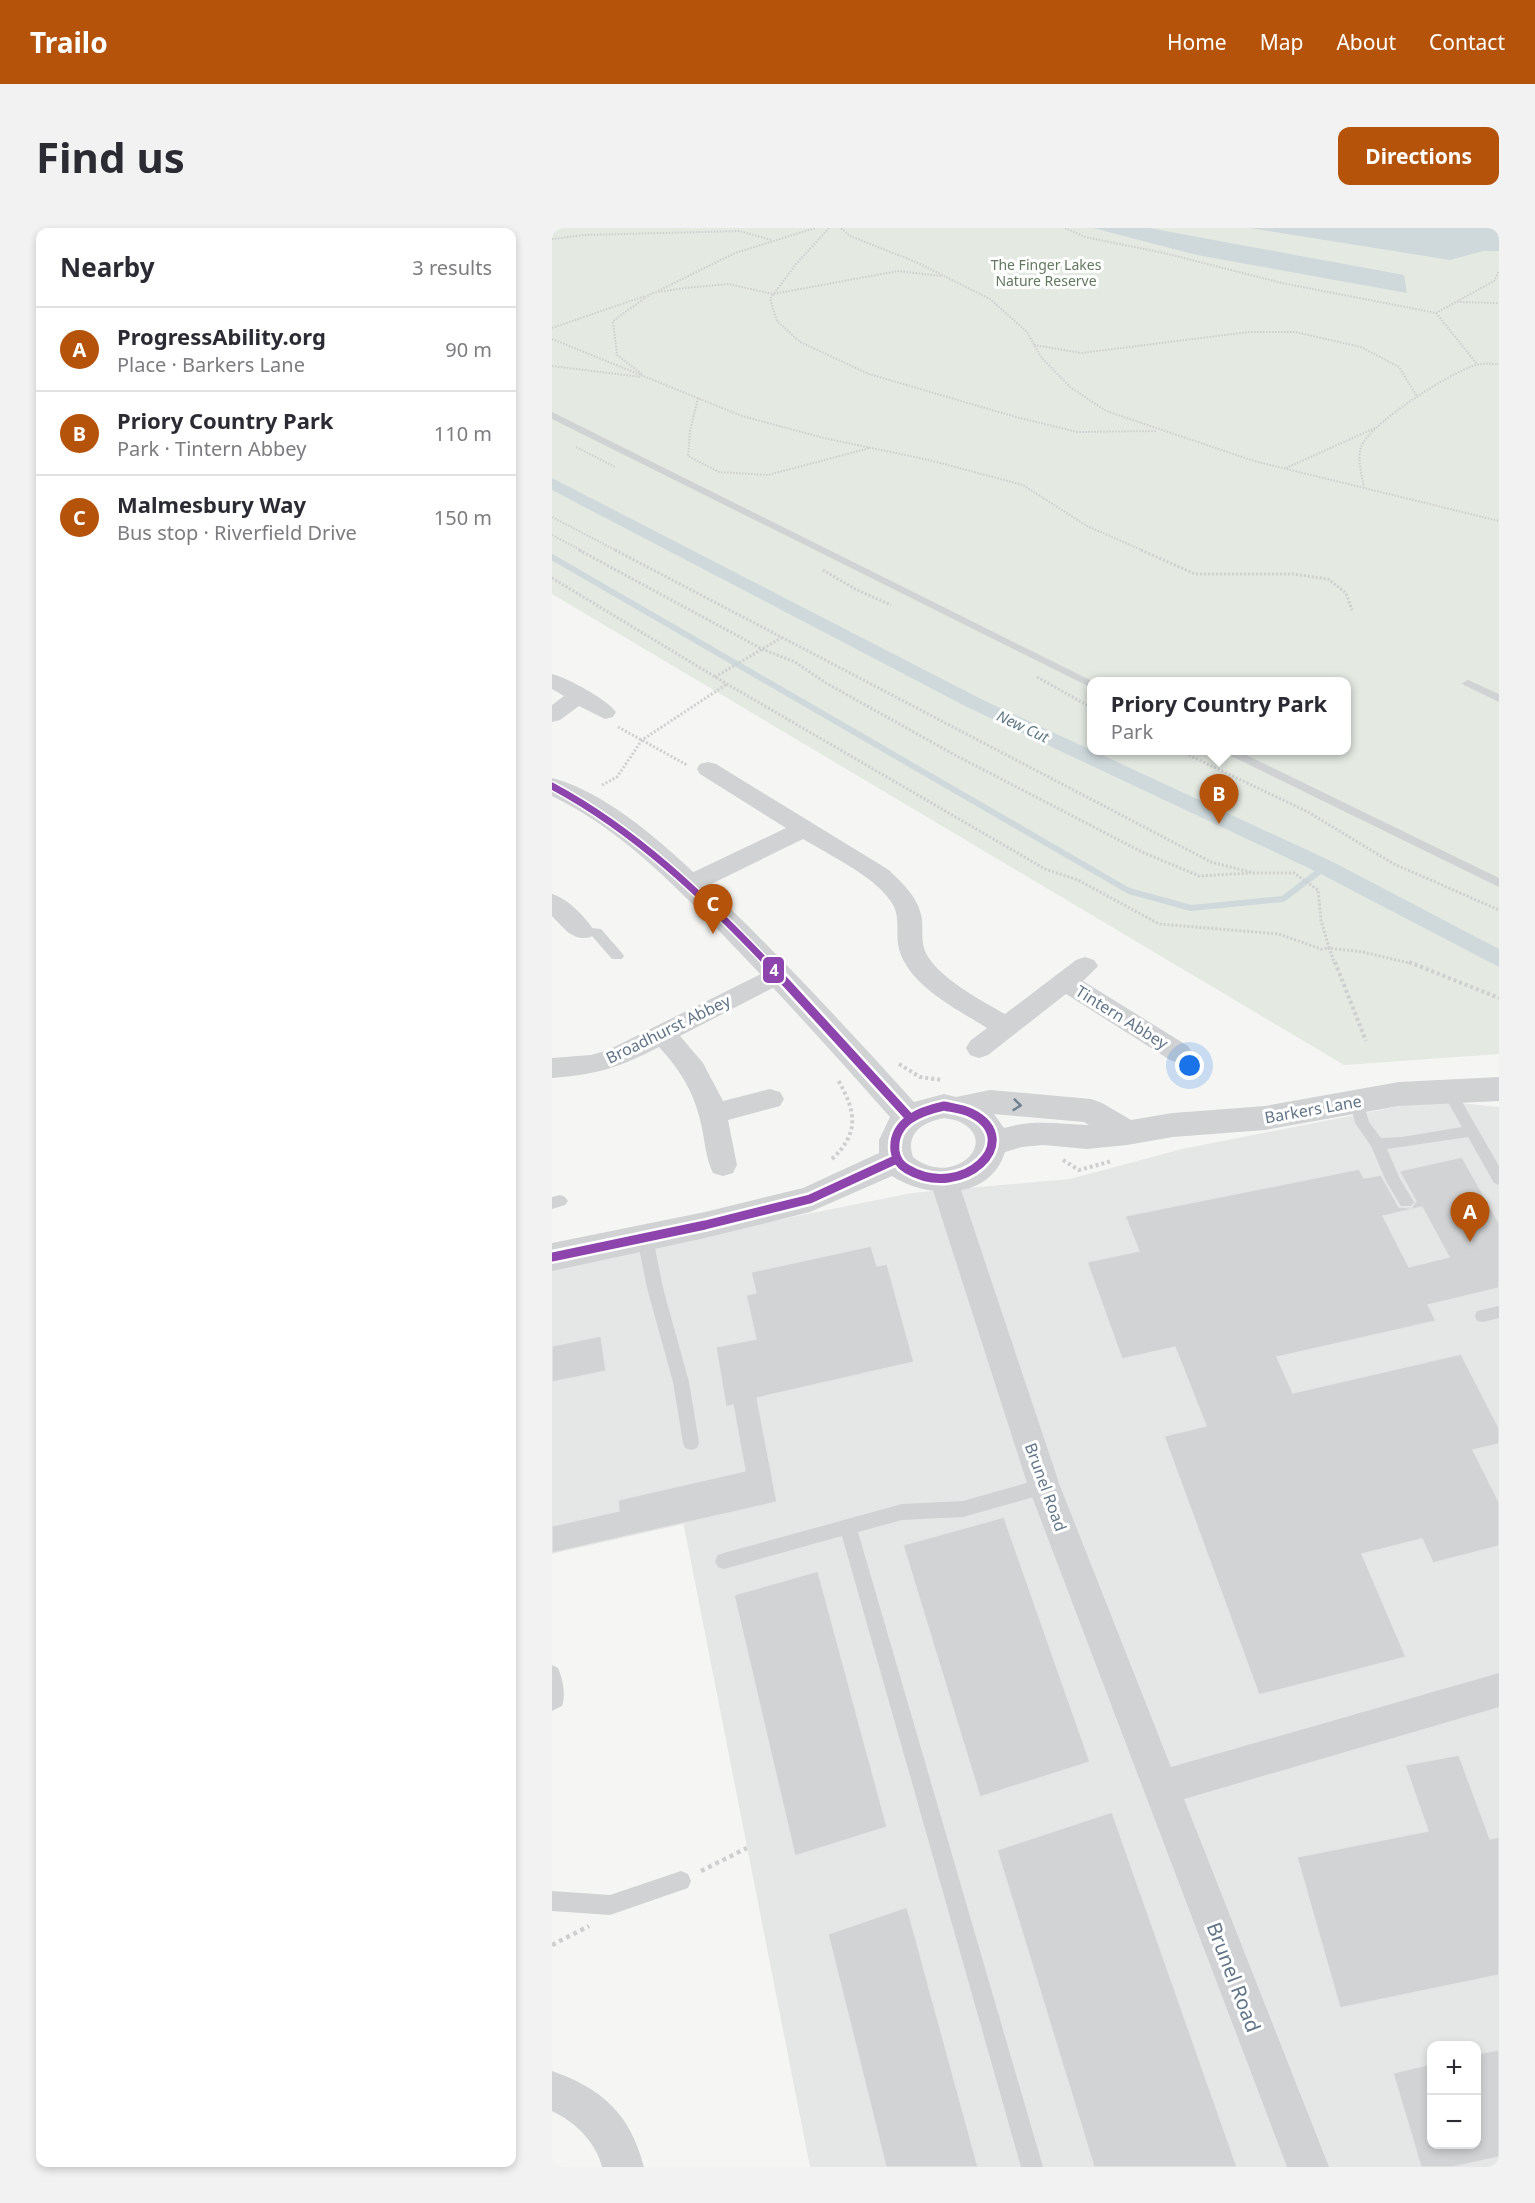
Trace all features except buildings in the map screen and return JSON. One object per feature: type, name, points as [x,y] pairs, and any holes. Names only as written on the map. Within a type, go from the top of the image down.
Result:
[{"type":"street","points":[[552,680],[605,712]]},
{"type":"street","points":[[552,715],[579,696]]},
{"type":"street","points":[[708,769],[880,876],[899,894],[908,911],[913,953],[924,969],[961,1000],[1005,1026]]},
{"type":"street","points":[[552,786],[580,798],[658,856],[690,884],[779,974],[909,1117]]},
{"type":"street","points":[[690,884],[769,848],[803,829]]},
{"type":"street","name":"Tintern Abbey","points":[[980,1048],[1005,1026],[1085,966]]},
{"type":"street","name":"Broadhurst Abbey","points":[[552,1068],[592,1065],[617,1057],[779,974]]},
{"type":"street","name":"Tintern Abbey","points":[[1064,981],[1179,1053]]},
{"type":"street","points":[[663,1034],[694,1069],[713,1114],[723,1164]]},
{"type":"street","name":"Barkers Lane","points":[[993,1144],[1022,1135],[1043,1133],[1087,1137],[1173,1125],[1265,1118],[1399,1094],[1499,1089]]},
{"type":"street","points":[[713,1114],[770,1099]]},
{"type":"street","points":[[959,1108],[990,1102],[1091,1111],[1127,1133]]},
{"type":"street","points":[[944,1106],[959,1108],[974,1114],[984,1122],[993,1144],[991,1153],[984,1164],[961,1178],[944,1181],[922,1178],[903,1167],[897,1159],[894,1140],[900,1127],[909,1117],[926,1109],[944,1106]]},
{"type":"street","points":[[552,1257],[645,1238],[810,1199],[897,1159]]},
{"type":"street","name":"Brunel Road","points":[[944,1181],[1044,1486],[1308,2167]]},
{"type":"street","points":[[1160,1788],[1499,1690]]},
{"type":"street","points":[[552,2091],[568,2095],[597,2118],[621,2151],[623,2167]]},
{"type":"lane","points":[[552,415],[1087,682]]},
{"type":"lane","points":[[1468,683],[1499,699]]},
{"type":"lane","points":[[1235,755],[1499,883]]},
{"type":"lane","points":[[563,917],[596,932],[617,956]]},
{"type":"lane","points":[[1448,1090],[1499,1179]]},
{"type":"lane","points":[[1357,1102],[1362,1124],[1377,1144],[1393,1181],[1406,1202]]},
{"type":"lane","points":[[1377,1144],[1402,1143],[1472,1131]]},
{"type":"lane","points":[[645,1238],[655,1288],[681,1382],[691,1443]]},
{"type":"lane","points":[[1483,1316],[1499,1312]]},
{"type":"lane","points":[[724,1561],[902,1512],[963,1509],[1044,1486]]},
{"type":"lane","points":[[848,1527],[1032,2167]]},
{"type":"lane","points":[[552,1674],[555,1700],[552,1702]]},
{"type":"lane","points":[[552,1902],[610,1905],[681,1881]]},
{"type":"path","points":[[552,328],[652,294],[735,253],[815,228]]},
{"type":"path","points":[[829,228],[796,264],[770,299],[777,321],[800,342],[869,374],[1016,417],[1077,432],[1161,431]]},
{"type":"path","points":[[841,228],[850,236],[916,262],[990,299],[1027,332],[1041,357],[1070,387],[1106,411],[1161,431],[1285,469],[1499,521]]},
{"type":"path","points":[[1065,228],[1085,237],[1164,253],[1282,283],[1436,313],[1494,280],[1499,271]]},
{"type":"path","points":[[552,239],[584,235],[739,231],[774,240]]},
{"type":"path","points":[[648,378],[617,355],[613,321],[652,294],[728,284],[773,294],[898,271],[945,276]]},
{"type":"path","points":[[1456,302],[1499,303]]},
{"type":"path","points":[[1436,313],[1477,364]]},
{"type":"path","points":[[1034,345],[1081,353],[1249,333],[1294,332],[1361,347],[1399,367],[1418,398]]},
{"type":"path","points":[[552,339],[742,416],[929,460],[1023,485],[1087,526],[1195,574],[1293,574],[1328,579],[1346,593],[1352,610]]},
{"type":"path","points":[[1285,469],[1376,427],[1450,375],[1477,364],[1499,364]]},
{"type":"path","points":[[552,366],[648,378]]},
{"type":"path","points":[[698,398],[690,431],[688,456],[719,472],[768,475],[870,447]]},
{"type":"path","points":[[1364,488],[1360,467],[1361,445],[1376,427]]},
{"type":"path","points":[[552,517],[1211,862],[1254,873]]},
{"type":"path","points":[[552,535],[762,649],[795,662],[826,683],[945,749],[1142,852],[1200,876],[1294,873],[1318,890],[1321,920],[1329,948],[1366,1041]]},
{"type":"path","points":[[552,578],[715,677],[921,795],[1007,848],[1045,869],[1078,880],[1159,924],[1279,934],[1320,949],[1363,952],[1411,963],[1499,998]]},
{"type":"path","points":[[715,677],[782,638]]},
{"type":"path","points":[[580,798],[617,777],[642,740],[727,684]]},
{"type":"path","points":[[605,712],[603,718],[690,767],[708,769]]},
{"type":"path","points":[[1188,755],[1308,812],[1394,864],[1499,910]]},
{"type":"path","points":[[896,1062],[920,1077],[944,1080]]},
{"type":"shaded area","points":[[1093,228],[1149,228],[1404,275],[1407,293],[1197,255]]},
{"type":"shaded area","points":[[1250,228],[1499,228],[1499,251],[1483,251],[1450,260]]},
{"type":"shaded area","points":[[1431,1100],[1499,1107],[1499,2167],[810,2167],[679,1501],[552,1529],[552,1265],[912,1193],[1070,1179],[1182,1149]]},
{"type":"green space","name":"The Finger Lakes Nature Reserve","points":[[552,228],[1499,228],[1499,1054],[1344,1065],[552,594]]},
{"type":"waterway","name":"New Cut","points":[[552,483],[974,703],[1325,867],[1499,959]]},
{"type":"waterway","points":[[552,557],[1129,891],[1191,908],[1283,899],[1325,867]]},
{"type":"transit line","name":"4","points":[[552,786],[605,816],[675,873],[763,958],[909,1117]]},
{"type":"transit line","name":"4","points":[[944,1106],[971,1113],[985,1123],[992,1135],[991,1148],[984,1160],[973,1171],[957,1178],[939,1180],[903,1167],[897,1158],[895,1146],[900,1129],[911,1117],[944,1106]]},
{"type":"transit line","name":"4","points":[[552,1257],[705,1225],[810,1199],[897,1159]]},
{"type":"place","name":"Priory Country Park","points":[[1219,824]]},
{"type":"place","name":"Malmesbury Way","points":[[713,934]]},
{"type":"place","name":"ProgressAbility.org","points":[[1470,1242]]}]
